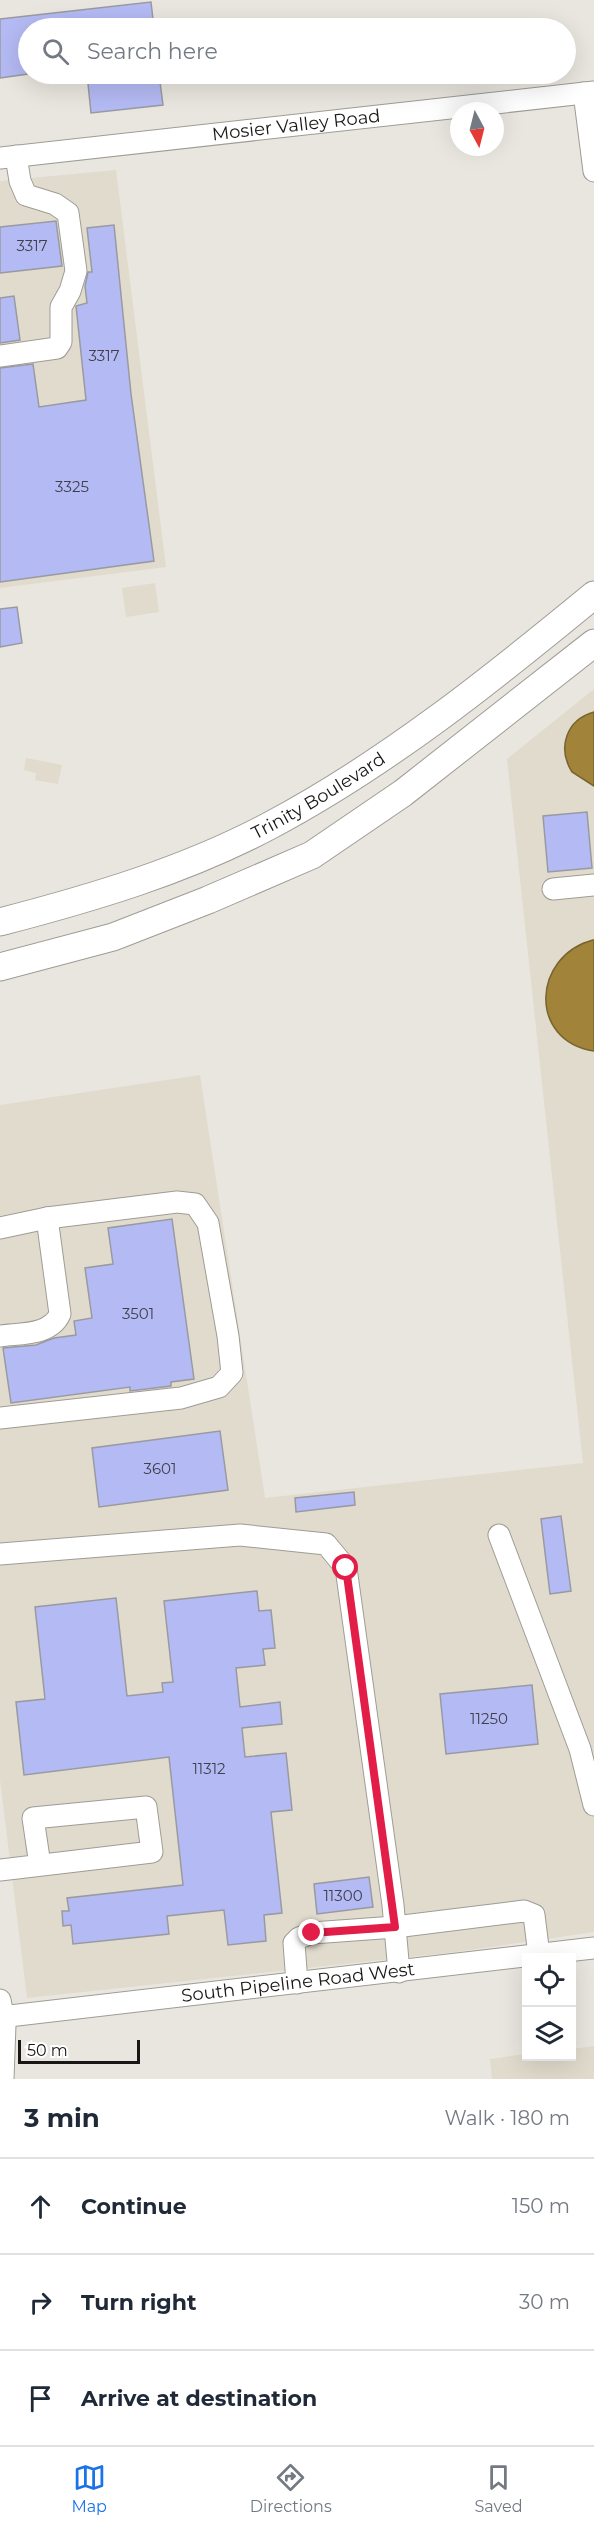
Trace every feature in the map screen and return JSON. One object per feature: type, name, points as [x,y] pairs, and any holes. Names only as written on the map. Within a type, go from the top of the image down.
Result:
[{"type":"main road","name":"Trinity Boulevard","points":[[0,922],[134,884],[268,827],[341,785],[428,726],[594,595]]},
{"type":"main road","points":[[0,967],[113,937],[208,900],[312,855],[403,793],[594,643]]},
{"type":"street","points":[[589,92],[594,171]]},
{"type":"street","name":"Mosier Valley Road","points":[[8,157],[589,92]]},
{"type":"street","points":[[0,356],[57,348],[62,342],[61,307],[70,291],[76,271],[68,213],[56,204],[26,195],[8,157]]},
{"type":"street","points":[[553,889],[594,885]]},
{"type":"street","points":[[0,1228],[47,1218],[177,1202],[195,1204],[208,1223],[228,1336],[232,1373],[219,1388],[181,1398],[0,1418]]},
{"type":"street","points":[[0,1336],[46,1329],[56,1322],[60,1314],[47,1218]]},
{"type":"street","points":[[0,1554],[240,1535],[326,1544],[346,1568],[395,1927],[399,1972]]},
{"type":"street","points":[[500,1535],[580,1749],[594,1805]]},
{"type":"street","points":[[0,1870],[152,1852],[146,1807],[33,1818],[40,1865]]},
{"type":"street","points":[[297,1983],[294,1943],[299,1938],[312,1933],[395,1927],[524,1911],[534,1916],[539,1953]]},
{"type":"street","name":"South Pipeline Road West","points":[[555,1953],[594,1948]]},
{"type":"street","name":"South Pipeline Road West","points":[[1,2011],[297,1983],[522,1957]]},
{"type":"street","points":[[1,2011],[3,2079]]},
{"type":"shaded area","points":[[116,170],[166,567],[0,588],[0,181]]},
{"type":"shaded area","points":[[155,583],[159,612],[126,617],[122,588]]},
{"type":"shaded area","points":[[594,689],[594,1932],[456,1952],[27,1998],[0,1780],[0,1105],[200,1075],[265,1498],[583,1463],[507,759]]},
{"type":"shaded area","points":[[594,712],[594,786],[572,772],[567,763],[565,745],[571,728],[577,721]]},
{"type":"shaded area","points":[[26,758],[62,765],[58,784],[35,780],[36,773],[24,770]]},
{"type":"shaded area","points":[[594,940],[594,1051],[573,1044],[557,1032],[549,1016],[546,998],[549,980],[558,963],[573,949]]},
{"type":"shaded area","points":[[594,2046],[594,2079],[492,2079],[490,2059],[522,2055],[522,2061],[576,2061],[576,2048]]},
{"type":"building","points":[[151,2],[153,18],[18,18],[18,75],[0,78],[0,19]]},
{"type":"building","points":[[88,84],[160,84],[163,105],[91,113]]},
{"type":"building","points":[[56,221],[62,266],[0,273],[0,227]]},
{"type":"building","points":[[114,225],[131,394],[154,561],[0,582],[0,368],[33,364],[39,407],[86,400],[76,306],[87,303],[85,286],[88,272],[92,272],[87,228]]},
{"type":"building","points":[[14,296],[20,340],[0,343],[0,298]]},
{"type":"building","points":[[17,607],[22,643],[0,647],[0,609]]},
{"type":"building","points":[[587,812],[592,868],[548,872],[543,816]]},
{"type":"building","points":[[172,1219],[194,1379],[171,1382],[171,1386],[130,1391],[130,1387],[11,1403],[3,1348],[36,1345],[54,1338],[76,1335],[74,1321],[92,1318],[85,1268],[113,1264],[108,1228]]},
{"type":"building","points":[[220,1431],[228,1490],[99,1507],[92,1448]]},
{"type":"building","points":[[354,1492],[355,1505],[296,1512],[295,1498]]},
{"type":"building","points":[[561,1516],[571,1591],[550,1594],[541,1519]]},
{"type":"building","points":[[257,1591],[259,1611],[271,1610],[275,1648],[263,1649],[265,1665],[236,1668],[240,1707],[280,1702],[282,1724],[242,1728],[245,1757],[286,1753],[292,1810],[271,1812],[282,1913],[264,1915],[266,1941],[228,1945],[224,1910],[167,1916],[169,1934],[73,1944],[71,1925],[63,1926],[62,1911],[69,1911],[67,1898],[183,1885],[169,1757],[24,1775],[16,1702],[45,1699],[35,1607],[116,1598],[127,1696],[163,1692],[162,1683],[173,1682],[164,1601]]},
{"type":"building","points":[[532,1685],[538,1744],[446,1754],[440,1694]]},
{"type":"building","points":[[369,1877],[373,1907],[317,1914],[314,1884]]},
{"type":"route","points":[[312,1933],[395,1927],[346,1568]]}]
